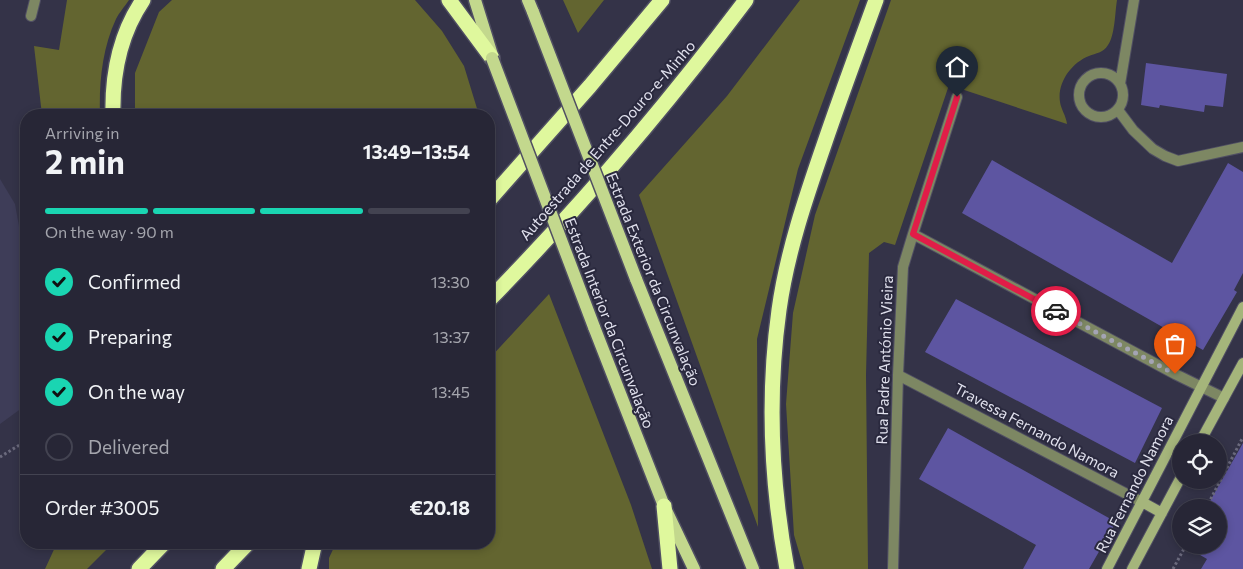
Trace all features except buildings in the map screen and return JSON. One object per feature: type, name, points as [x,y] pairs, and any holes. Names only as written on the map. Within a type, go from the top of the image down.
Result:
[{"type":"highway","points":[[113,109],[115,76],[119,54],[126,29],[143,0]]},
{"type":"highway","points":[[448,0],[492,58]]},
{"type":"highway","points":[[495,193],[590,86],[662,0]]},
{"type":"highway","name":"Autoestrada de Entre-Douro-e-Minho","points":[[495,294],[577,205],[639,134],[746,0]]},
{"type":"highway","points":[[787,569],[776,495],[772,426],[772,387],[779,308],[796,230],[809,188],[876,0]]},
{"type":"highway","points":[[495,184],[515,169]]},
{"type":"highway","points":[[664,506],[670,569]]},
{"type":"highway","points":[[139,569],[158,549]]},
{"type":"highway","points":[[223,569],[242,549]]},
{"type":"highway","points":[[309,569],[314,549]]},
{"type":"main road","name":"Estrada Interior da Circunvalação","points":[[475,0],[492,58],[594,327],[664,506],[694,569]]},
{"type":"main road","name":"Estrada Exterior da Circunvalação","points":[[528,0],[636,279],[753,569]]},
{"type":"main road","name":"Rua Fernando Namora","points":[[1107,569],[1243,307]]},
{"type":"main road","points":[[1204,434],[1243,363]]},
{"type":"main road","points":[[1132,569],[1175,489]]},
{"type":"main road","name":"Travessa Fernando Namora","points":[[1142,502],[1162,513]]},
{"type":"street","points":[[31,16],[35,0]]},
{"type":"street","points":[[1120,84],[1109,74],[1094,74],[1087,77],[1082,83],[1078,97],[1084,111],[1097,118],[1112,115],[1118,110],[1123,98],[1120,84],[1134,0]]},
{"type":"street","name":"Rua Padre António Vieira","points":[[893,569],[903,267],[957,97]]},
{"type":"street","points":[[1118,110],[1133,130],[1152,149],[1178,161],[1243,147]]},
{"type":"street","points":[[913,234],[1224,398]]},
{"type":"street","name":"Travessa Fernando Namora","points":[[898,375],[1142,502]]},
{"type":"path","points":[[1211,499],[1243,437]]},
{"type":"path","points":[[0,457],[20,445]]},
{"type":"path","points":[[1173,569],[1181,554]]},
{"type":"shaded area","points":[[0,179],[15,204],[20,232],[20,409],[0,424]]},
{"type":"green space","points":[[67,0],[129,0],[116,19],[107,42],[101,78],[100,109],[41,109],[34,46],[59,50]]},
{"type":"green space","points":[[172,0],[415,0],[442,31],[464,66],[477,109],[135,109],[135,73],[159,12]]},
{"type":"green space","points":[[563,0],[604,0],[578,33]]},
{"type":"green space","points":[[800,0],[860,0],[798,169],[757,339],[758,527],[639,195],[727,96]]},
{"type":"green space","points":[[891,0],[1117,0],[1113,30],[1106,48],[1076,63],[1063,81],[1060,102],[1067,124],[949,85],[895,245],[884,242],[869,253],[866,375],[868,569],[804,569],[794,535],[786,404],[793,313],[815,215]]},
{"type":"green space","points":[[549,294],[631,505],[652,569],[329,569],[329,558],[333,549],[495,549],[495,352]]},
{"type":"green space","points":[[54,549],[107,549],[87,569],[45,569]]},
{"type":"way so far","points":[[1056,311],[1175,374]]},
{"type":"route","points":[[957,97],[913,234],[1056,311]]}]
